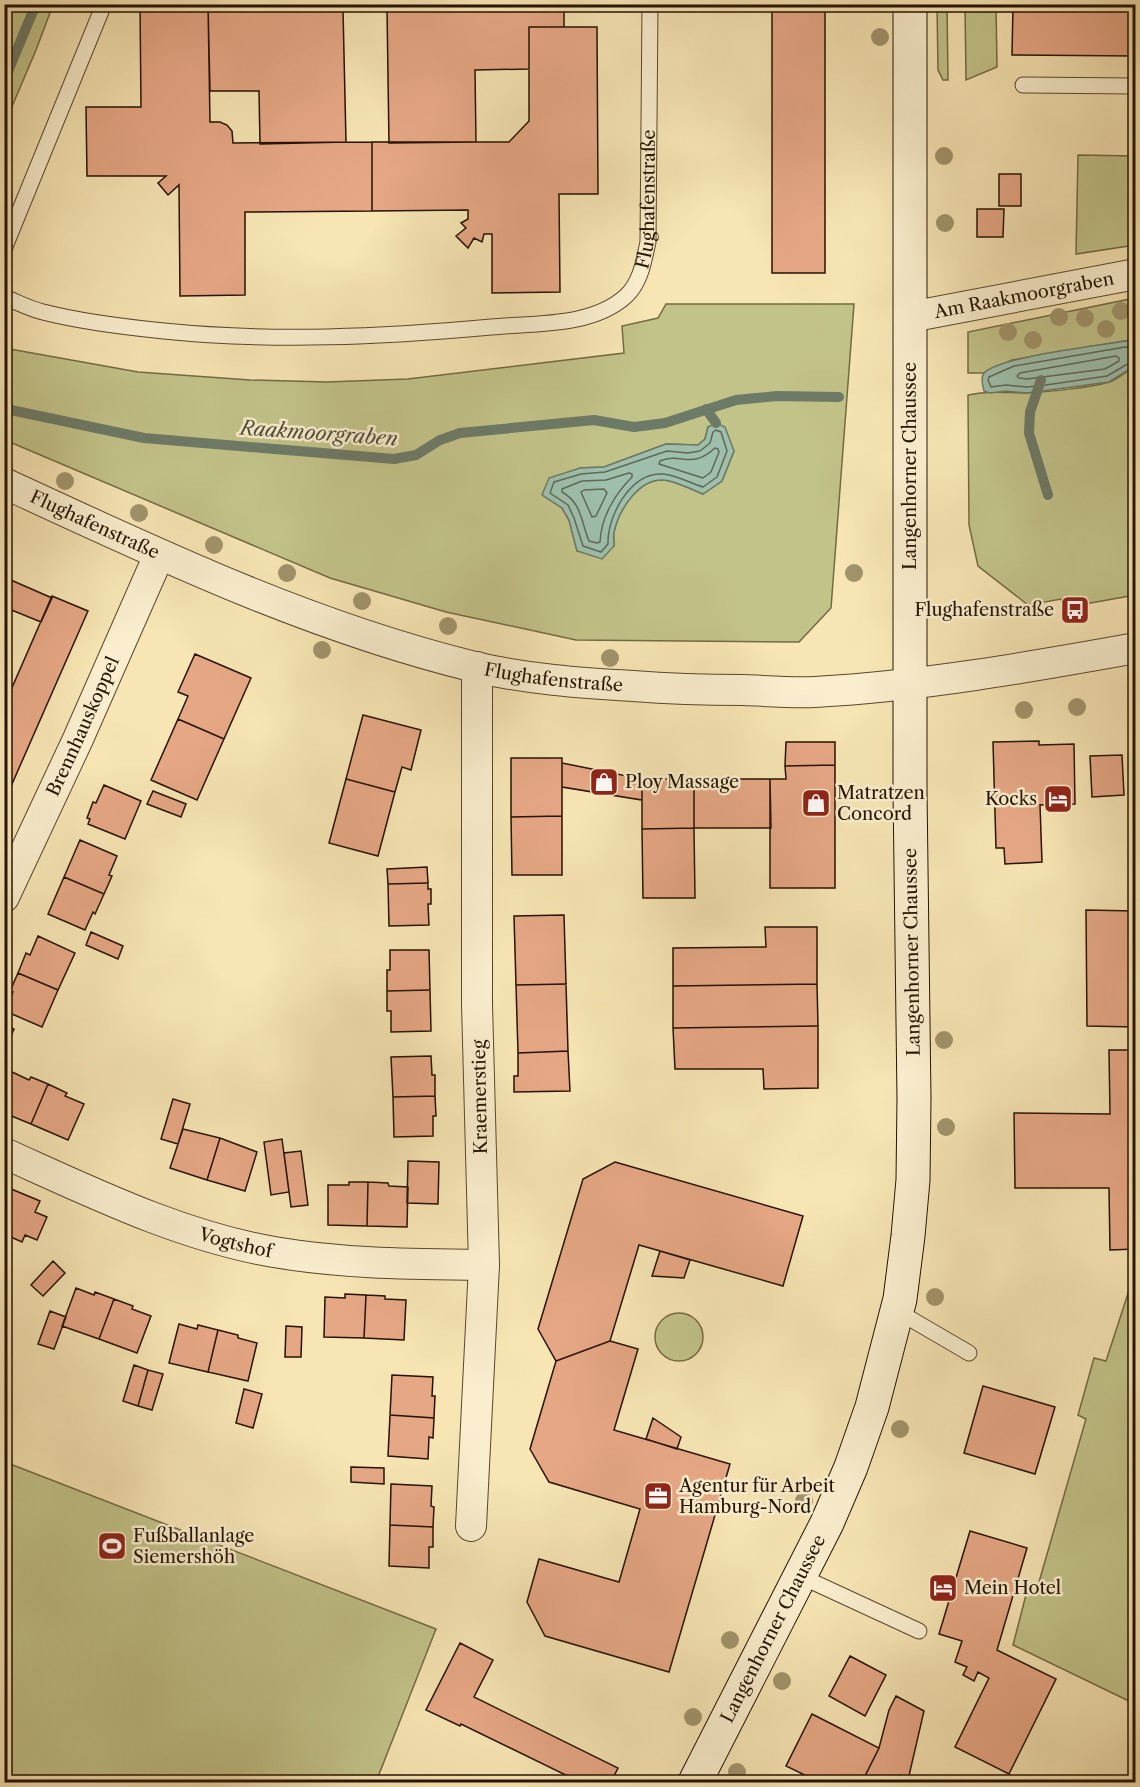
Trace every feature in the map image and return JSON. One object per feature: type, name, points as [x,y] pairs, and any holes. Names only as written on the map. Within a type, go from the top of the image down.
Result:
[{"type":"main road","name":"Langenhorner Chaussee","points":[[695,1782],[827,1523],[851,1467],[872,1407],[897,1311],[908,1236],[913,1180],[914,1099],[910,683],[910,4]]},
{"type":"street","name":"Am Raakmoorgraben","points":[[910,317],[1136,274]]},
{"type":"street","name":"Flughafenstraße","points":[[4,483],[159,555],[299,612],[386,641],[477,667],[576,683],[810,692],[910,683],[994,672],[1136,648]]},
{"type":"street","name":"Brennhauskoppel","points":[[4,897],[78,739],[159,555]]},
{"type":"street","name":"Kraemerstieg","points":[[471,1526],[484,1265],[477,1004],[477,667]]},
{"type":"street","name":"Vogtshof","points":[[4,1153],[160,1220],[221,1240],[273,1252],[366,1263],[484,1265]]},
{"type":"lane","points":[[4,249],[104,4]]},
{"type":"lane","name":"Flughafenstraße","points":[[4,297],[41,312],[129,327],[224,337],[291,338],[443,332],[577,319],[605,309],[627,295],[641,274],[648,242],[650,4]]},
{"type":"lane","points":[[1023,85],[1136,86]]},
{"type":"lane","points":[[897,1311],[969,1353]]},
{"type":"lane","points":[[800,1576],[919,1631]]},
{"type":"green space","points":[[5,4],[53,5],[5,123]]},
{"type":"green space","points":[[937,5],[947,5],[948,80],[943,80],[938,70]]},
{"type":"green space","points":[[965,5],[996,5],[997,67],[966,80]]},
{"type":"green space","points":[[1078,155],[1135,156],[1135,245],[1076,254]]},
{"type":"green space","points":[[1135,298],[1135,342],[1125,341],[1012,360],[984,373],[968,373],[968,332]]},
{"type":"green space","points":[[666,304],[854,304],[831,608],[799,642],[576,640],[446,612],[330,578],[5,440],[4,353],[10,349],[138,372],[250,380],[327,382],[408,379],[624,353],[622,326],[658,318]],"holes":[[[708,427],[734,451],[722,481],[703,494],[668,481],[654,481],[638,490],[620,514],[614,532],[614,546],[577,551],[569,520],[562,508],[580,468],[604,467],[666,444],[698,445],[705,439]]]},
{"type":"green space","points":[[1135,366],[1135,595],[1063,608],[1061,599],[1028,605],[978,566],[969,525],[968,395],[991,392],[1028,393],[1095,385],[1112,381]]},
{"type":"green space","points":[[1134,1275],[1136,1275],[1135,1704],[1013,1645],[1028,1587],[1037,1589],[1086,1419],[1078,1415],[1094,1358],[1106,1361]]},
{"type":"green space","points":[[674,1313],[684,1313],[696,1320],[703,1332],[703,1342],[696,1354],[684,1361],[674,1361],[659,1350],[655,1342],[655,1332],[666,1317]]},
{"type":"green space","name":"Fußballanlage Siemershöh","points":[[5,1462],[436,1629],[376,1782],[5,1782]]},
{"type":"water","points":[[1125,341],[1135,342],[1135,366],[1109,382],[1027,393],[984,391],[983,375],[994,367],[1029,357]]},
{"type":"water","points":[[716,423],[725,427],[734,451],[722,481],[703,494],[668,481],[654,481],[638,490],[625,506],[614,532],[614,546],[602,559],[577,551],[569,520],[562,508],[542,495],[549,478],[580,468],[604,467],[666,444],[698,445],[705,439],[708,427]]},
{"type":"building","points":[[140,4],[208,4],[210,122],[227,125],[232,131],[233,143],[372,142],[372,211],[245,212],[245,295],[180,296],[179,185],[168,195],[158,183],[166,176],[87,176],[86,107],[141,107]]},
{"type":"building","points":[[208,4],[564,4],[564,27],[529,27],[529,69],[475,70],[476,142],[389,143],[387,9],[343,10],[346,142],[260,144],[259,91],[210,91]]},
{"type":"building","points":[[772,4],[825,4],[825,273],[772,273]]},
{"type":"building","points":[[1054,4],[1128,4],[1128,8],[1054,7]]},
{"type":"building","points":[[1013,6],[1136,8],[1136,56],[1012,55]]},
{"type":"building","points":[[529,27],[597,27],[598,194],[559,194],[560,292],[492,293],[492,234],[484,234],[482,242],[474,238],[468,248],[456,236],[466,228],[461,223],[468,219],[468,210],[372,211],[372,142],[509,142],[529,121]]},
{"type":"building","points":[[999,174],[1021,174],[1021,206],[999,206]]},
{"type":"building","points":[[977,209],[1004,209],[1003,237],[977,237]]},
{"type":"building","points":[[4,577],[52,598],[41,622],[4,607]]},
{"type":"building","points":[[52,596],[88,611],[5,800],[4,706]]},
{"type":"building","points":[[195,654],[251,678],[224,739],[178,719],[188,696],[178,692]]},
{"type":"building","points":[[363,715],[421,730],[411,770],[402,767],[395,792],[346,779]]},
{"type":"building","points":[[178,719],[224,739],[197,800],[151,780]]},
{"type":"building","points":[[1039,741],[1039,745],[1074,744],[1075,804],[1040,805],[1042,862],[1005,864],[1004,848],[996,848],[993,742]]},
{"type":"building","points":[[786,742],[835,742],[835,765],[785,766]]},
{"type":"building","points":[[1122,755],[1124,795],[1092,797],[1090,756]]},
{"type":"building","points":[[511,758],[562,758],[562,816],[511,817]]},
{"type":"building","points":[[562,763],[642,779],[642,800],[562,787]]},
{"type":"building","points":[[835,765],[835,888],[770,888],[770,779],[786,779],[785,766]]},
{"type":"building","points":[[346,779],[395,792],[378,856],[329,843]]},
{"type":"building","points":[[642,779],[694,779],[694,828],[642,829]]},
{"type":"building","points":[[694,779],[770,779],[771,828],[694,828]]},
{"type":"building","points":[[104,785],[141,801],[125,839],[88,824],[90,819],[87,818],[93,802],[96,803]]},
{"type":"building","points":[[153,791],[186,804],[181,817],[147,804]]},
{"type":"building","points":[[562,816],[562,875],[512,875],[511,817]]},
{"type":"building","points":[[694,828],[695,898],[643,898],[642,829]]},
{"type":"building","points":[[80,840],[117,856],[104,894],[64,877]]},
{"type":"building","points":[[427,867],[428,883],[388,884],[387,869]]},
{"type":"building","points":[[64,877],[104,894],[85,930],[48,914]]},
{"type":"building","points":[[428,883],[428,889],[431,889],[431,904],[428,904],[429,925],[389,926],[388,884]]},
{"type":"building","points":[[1086,910],[1136,911],[1136,1027],[1087,1026]]},
{"type":"building","points":[[564,915],[566,984],[516,985],[514,916]]},
{"type":"building","points":[[765,927],[817,927],[817,984],[673,986],[673,948],[766,947]]},
{"type":"building","points":[[91,932],[123,946],[118,959],[86,945]]},
{"type":"building","points":[[38,936],[75,953],[58,990],[18,973],[26,953],[30,955]]},
{"type":"building","points":[[390,950],[429,950],[430,990],[387,991]]},
{"type":"building","points":[[18,973],[58,990],[42,1027],[5,1011]]},
{"type":"building","points":[[566,984],[568,1051],[518,1053],[516,985]]},
{"type":"building","points":[[817,984],[818,1026],[673,1028],[673,986]]},
{"type":"building","points":[[430,990],[431,1031],[391,1032],[391,1011],[387,1011],[387,991]]},
{"type":"building","points":[[4,1024],[14,1029],[4,1051]]},
{"type":"building","points":[[818,1026],[818,1088],[764,1089],[763,1069],[675,1069],[673,1028]]},
{"type":"building","points":[[1109,1050],[1136,1050],[1136,1249],[1110,1250],[1109,1188],[1015,1188],[1014,1113],[1110,1114]]},
{"type":"building","points":[[568,1051],[570,1091],[514,1092],[514,1076],[518,1076],[518,1053]]},
{"type":"building","points":[[431,1056],[432,1075],[435,1075],[435,1096],[393,1097],[391,1057]]},
{"type":"building","points":[[10,1071],[29,1080],[31,1077],[48,1084],[31,1124],[4,1113],[4,1083]]},
{"type":"building","points":[[48,1084],[67,1093],[65,1096],[84,1104],[68,1140],[31,1124]]},
{"type":"building","points":[[435,1096],[436,1116],[433,1116],[433,1136],[394,1137],[393,1097]]},
{"type":"building","points":[[173,1099],[190,1104],[178,1144],[161,1139]]},
{"type":"building","points":[[183,1129],[220,1138],[207,1180],[170,1168]]},
{"type":"building","points":[[220,1138],[257,1152],[245,1191],[207,1180]]},
{"type":"building","points":[[282,1139],[289,1192],[271,1195],[264,1142]]},
{"type":"building","points":[[301,1151],[308,1205],[291,1207],[284,1153]]},
{"type":"building","points":[[408,1161],[439,1162],[438,1204],[407,1203]]},
{"type":"building","points":[[615,1162],[803,1216],[783,1286],[639,1245],[610,1341],[556,1361],[538,1329],[583,1179]]},
{"type":"building","points":[[349,1182],[368,1182],[367,1226],[328,1225],[328,1185],[349,1185]]},
{"type":"building","points":[[368,1182],[408,1187],[407,1227],[367,1226]]},
{"type":"building","points":[[4,1186],[40,1201],[35,1212],[47,1217],[37,1240],[25,1235],[22,1242],[4,1234]]},
{"type":"building","points":[[660,1251],[690,1260],[684,1278],[652,1276]]},
{"type":"building","points":[[53,1261],[65,1273],[43,1296],[31,1285]]},
{"type":"building","points":[[76,1288],[114,1299],[99,1339],[62,1326]]},
{"type":"building","points":[[345,1294],[366,1295],[364,1338],[324,1337],[325,1297],[345,1298]]},
{"type":"building","points":[[366,1295],[406,1300],[404,1340],[364,1338]]},
{"type":"building","points":[[114,1299],[151,1316],[137,1353],[99,1339]]},
{"type":"building","points":[[50,1311],[66,1317],[54,1349],[38,1344]]},
{"type":"building","points":[[179,1324],[197,1329],[198,1325],[218,1330],[208,1372],[169,1363]]},
{"type":"building","points":[[286,1326],[302,1327],[301,1357],[285,1357]]},
{"type":"building","points":[[218,1330],[257,1343],[248,1381],[208,1372]]},
{"type":"building","name":"Agentur für Arbeit Hamburg-Nord","points":[[610,1341],[638,1349],[614,1430],[730,1464],[669,1672],[545,1636],[527,1602],[539,1559],[619,1582],[640,1509],[549,1482],[530,1449],[556,1361]]},
{"type":"building","points":[[134,1365],[148,1370],[138,1406],[123,1401]]},
{"type":"building","points":[[148,1370],[163,1374],[152,1410],[138,1406]]},
{"type":"building","points":[[392,1375],[433,1377],[434,1418],[390,1415]]},
{"type":"building","points":[[983,1386],[1055,1407],[1035,1474],[964,1453]]},
{"type":"building","points":[[244,1389],[262,1394],[253,1428],[236,1423]]},
{"type":"building","points":[[390,1415],[434,1418],[433,1438],[429,1437],[428,1459],[388,1456]]},
{"type":"building","points":[[653,1418],[681,1437],[677,1449],[646,1439]]},
{"type":"building","points":[[351,1467],[384,1468],[384,1484],[351,1482]]},
{"type":"building","points":[[391,1484],[432,1486],[433,1527],[390,1525]]},
{"type":"building","points":[[390,1525],[433,1527],[433,1547],[429,1547],[429,1568],[389,1566]]},
{"type":"building","points":[[970,1531],[1027,1548],[997,1650],[1056,1679],[1009,1774],[955,1747],[989,1678],[978,1672],[974,1681],[963,1675],[967,1667],[955,1662],[962,1641],[939,1634]]},
{"type":"building","points":[[460,1643],[493,1660],[474,1697],[618,1768],[611,1782],[580,1782],[461,1724],[460,1726],[426,1710]]},
{"type":"building","points":[[850,1656],[886,1675],[865,1716],[829,1696]]},
{"type":"building","points":[[896,1696],[924,1711],[908,1780],[899,1775],[895,1782],[862,1782],[879,1748],[889,1710]]},
{"type":"building","points":[[812,1714],[879,1748],[862,1782],[819,1782],[786,1766]]},
{"type":"waterway","points":[[4,81],[36,4]]},
{"type":"waterway","points":[[1041,380],[1030,412],[1029,433],[1048,495]]},
{"type":"waterway","name":"Raakmoorgraben","points":[[6,409],[144,438],[394,459],[416,455],[440,440],[460,433],[594,420],[634,427],[665,423],[736,400],[777,396],[839,397]]},
{"type":"waterway","points":[[706,409],[716,423]]},
{"type":"place","name":"Flughafenstraße","points":[[1075,610]]},
{"type":"place","name":"Ploy Massage","points":[[604,782]]},
{"type":"place","name":"Kocks","points":[[1058,799]]},
{"type":"place","name":"Matratzen Concord","points":[[816,803]]},
{"type":"place","name":"Agentur für Arbeit Hamburg-Nord","points":[[658,1496]]},
{"type":"place","name":"Fußballanlage Siemershöh","points":[[112,1546]]},
{"type":"place","name":"Mein Hotel","points":[[943,1588]]}]
